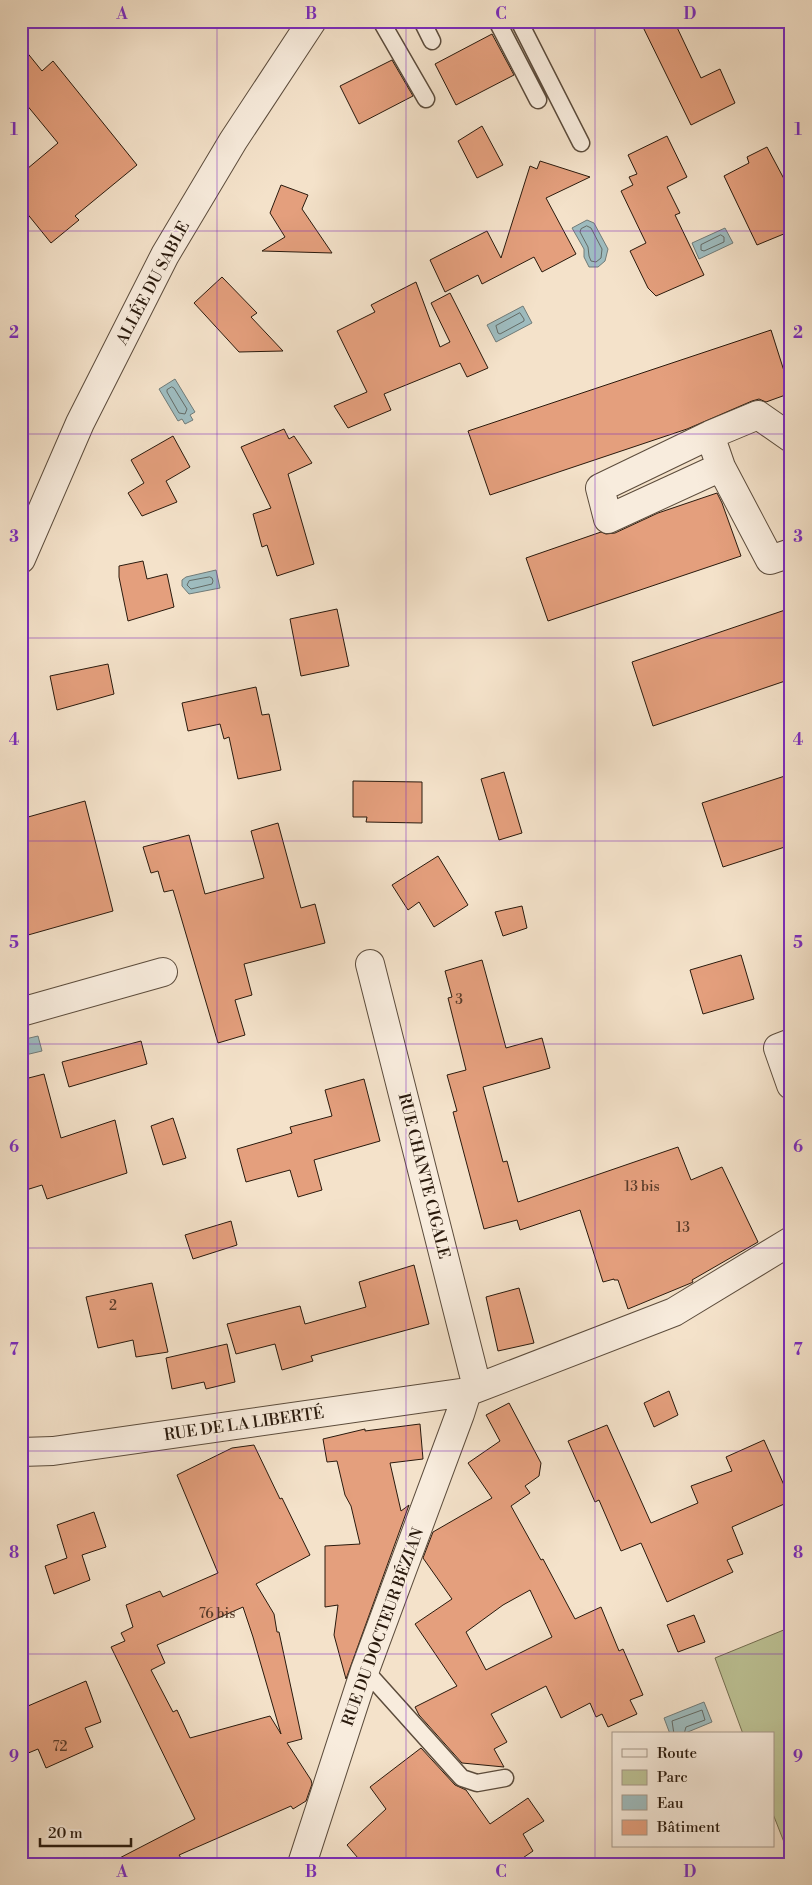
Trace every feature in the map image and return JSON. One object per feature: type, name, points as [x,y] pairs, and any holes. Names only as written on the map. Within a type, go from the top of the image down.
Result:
[{"type":"street","name":"ALLÉE DU SABLE","points":[[21,559],[80,423],[166,255],[232,141],[312,21]]},
{"type":"street","points":[[721,466],[608,519],[600,488],[710,435],[758,415],[791,438]]},
{"type":"street","points":[[710,435],[721,466],[770,560],[791,553]]},
{"type":"street","name":"RUE CHANTE CIGALE","points":[[370,964],[472,1389]]},
{"type":"street","points":[[21,1012],[163,972]]},
{"type":"street","points":[[791,1043],[778,1048],[791,1084]]},
{"type":"street","points":[[472,1389],[674,1312],[791,1241]]},
{"type":"street","name":"RUE DE LA LIBERTÉ","points":[[22,1449],[53,1451],[472,1389]]},
{"type":"street","name":"RUE DU DOCTEUR BÉZIAN","points":[[302,1864],[365,1670],[460,1414],[472,1389]]},
{"type":"lane","points":[[380,21],[426,99]]},
{"type":"lane","points":[[422,21],[432,41]]},
{"type":"lane","points":[[497,21],[538,100]]},
{"type":"lane","points":[[519,21],[581,143]]},
{"type":"lane","points":[[365,1670],[462,1778],[477,1783],[505,1778]]},
{"type":"green space","points":[[791,1627],[791,1860],[774,1817],[774,1732],[742,1732],[715,1658]]},
{"type":"water","points":[[587,220],[594,223],[608,249],[605,261],[598,267],[589,267],[584,257],[584,249],[572,228]]},
{"type":"water","points":[[725,228],[733,243],[699,259],[692,243]]},
{"type":"water","points":[[523,306],[532,323],[496,342],[487,325]]},
{"type":"water","points":[[175,379],[195,412],[190,415],[193,420],[185,424],[182,419],[178,421],[159,389]]},
{"type":"water","points":[[216,570],[220,588],[189,594],[182,586],[182,580],[186,577]]},
{"type":"water","points":[[38,1036],[42,1051],[21,1056],[21,1040]]},
{"type":"water","points":[[704,1702],[712,1722],[688,1732],[669,1732],[664,1718]]},
{"type":"building","points":[[640,21],[674,21],[701,78],[720,69],[735,103],[691,125]]},
{"type":"building","points":[[492,34],[514,75],[456,105],[435,64]]},
{"type":"building","points":[[21,45],[42,71],[53,61],[137,165],[75,216],[79,220],[51,243],[21,206],[21,174],[58,143],[21,98]]},
{"type":"building","points":[[392,60],[413,96],[359,124],[340,86]]},
{"type":"building","points":[[482,126],[503,165],[477,178],[458,141]]},
{"type":"building","points":[[667,136],[687,177],[667,187],[680,213],[675,215],[704,275],[656,296],[648,288],[630,251],[646,243],[621,191],[633,185],[629,177],[637,174],[628,155]]},
{"type":"building","points":[[767,147],[791,192],[791,231],[757,245],[724,176],[749,163],[747,157]]},
{"type":"building","points":[[540,161],[590,177],[546,198],[576,254],[542,272],[534,257],[482,284],[478,275],[445,292],[430,260],[487,231],[501,258],[530,166],[537,169]]},
{"type":"building","points":[[281,185],[308,195],[302,209],[332,253],[262,251],[285,237],[270,213]]},
{"type":"building","points":[[222,277],[257,313],[251,317],[283,351],[239,352],[194,303]]},
{"type":"building","points":[[416,282],[440,347],[450,342],[431,303],[450,293],[488,368],[467,377],[460,363],[384,394],[391,410],[348,428],[334,406],[367,392],[337,331],[375,312],[371,305]]},
{"type":"building","points":[[771,330],[791,393],[766,402],[759,399],[752,401],[687,429],[490,495],[468,431]]},
{"type":"building","points":[[284,429],[289,439],[294,436],[312,463],[288,474],[314,564],[277,576],[267,545],[262,547],[253,514],[271,508],[241,447]]},
{"type":"building","points":[[173,436],[190,467],[166,481],[177,502],[142,516],[128,493],[144,483],[131,460]]},
{"type":"building","points":[[717,493],[741,556],[548,621],[526,558],[601,532],[606,534],[615,533],[658,513]]},
{"type":"building","points":[[143,561],[147,579],[167,574],[174,607],[128,621],[119,577],[119,566]]},
{"type":"building","points":[[791,608],[791,679],[653,726],[632,662]]},
{"type":"building","points":[[337,609],[349,666],[301,676],[290,619]]},
{"type":"building","points":[[108,664],[114,694],[57,710],[50,676]]},
{"type":"building","points":[[256,687],[262,715],[269,714],[281,770],[238,779],[229,737],[224,739],[220,724],[188,731],[182,703]]},
{"type":"building","points":[[504,772],[522,833],[499,840],[481,779]]},
{"type":"building","points":[[791,774],[791,845],[723,867],[702,803]]},
{"type":"building","points":[[353,781],[422,782],[422,823],[366,822],[367,817],[353,817]]},
{"type":"building","points":[[85,801],[113,911],[21,937],[21,819]]},
{"type":"building","points":[[278,823],[301,908],[315,904],[325,943],[244,964],[252,995],[235,1000],[245,1035],[218,1043],[173,890],[164,892],[158,871],[151,873],[143,847],[189,835],[205,894],[264,878],[251,831]]},
{"type":"building","points":[[438,856],[468,905],[434,927],[419,902],[408,910],[392,885]]},
{"type":"building","points":[[522,906],[527,928],[503,936],[495,912]]},
{"type":"building","points":[[741,955],[754,999],[703,1014],[690,970]]},
{"type":"building","points":[[482,960],[506,1048],[542,1038],[550,1068],[483,1087],[503,1162],[507,1161],[518,1202],[678,1147],[691,1180],[722,1167],[758,1242],[692,1280],[693,1282],[628,1309],[618,1280],[614,1279],[603,1282],[580,1210],[520,1230],[517,1220],[484,1229],[453,1112],[457,1111],[447,1075],[466,1070],[448,998],[452,997],[445,971]]},
{"type":"building","points":[[141,1041],[147,1064],[69,1087],[62,1062]]},
{"type":"building","points":[[44,1074],[61,1138],[115,1120],[127,1173],[47,1199],[42,1185],[26,1190],[21,1177],[21,1080]]},
{"type":"building","points":[[364,1079],[380,1141],[314,1160],[322,1190],[298,1197],[290,1170],[246,1182],[237,1149],[292,1133],[290,1127],[332,1116],[325,1090]]},
{"type":"building","points":[[173,1118],[186,1158],[163,1165],[151,1126]]},
{"type":"building","points":[[231,1221],[237,1245],[193,1259],[185,1235]]},
{"type":"building","points":[[414,1265],[429,1324],[311,1356],[313,1361],[282,1370],[275,1344],[236,1354],[227,1324],[300,1306],[305,1324],[366,1307],[359,1282]]},
{"type":"building","points":[[152,1283],[168,1352],[136,1357],[133,1340],[98,1348],[86,1297]]},
{"type":"building","points":[[519,1288],[534,1343],[498,1351],[486,1297]]},
{"type":"building","points":[[227,1344],[235,1382],[206,1389],[204,1382],[172,1389],[166,1358]]},
{"type":"building","points":[[669,1391],[678,1415],[654,1427],[644,1403]]},
{"type":"building","points":[[509,1403],[541,1463],[539,1476],[525,1486],[530,1493],[511,1506],[541,1560],[543,1559],[575,1619],[601,1607],[619,1651],[623,1649],[643,1695],[630,1700],[637,1714],[608,1727],[602,1714],[596,1717],[590,1703],[561,1718],[546,1686],[491,1714],[507,1742],[494,1749],[504,1767],[462,1763],[419,1715],[415,1707],[457,1686],[415,1624],[452,1599],[423,1558],[433,1532],[492,1498],[468,1463],[500,1441],[486,1415]],"holes":[[[530,1590],[552,1637],[486,1670],[466,1632],[503,1605]]]},
{"type":"building","points":[[420,1424],[423,1459],[390,1463],[401,1511],[409,1505],[346,1679],[334,1635],[338,1605],[325,1607],[325,1546],[360,1544],[337,1461],[327,1462],[323,1439],[365,1429],[365,1431]]},
{"type":"building","points":[[607,1425],[651,1523],[698,1503],[691,1486],[732,1471],[726,1457],[764,1440],[791,1501],[732,1527],[743,1554],[727,1560],[733,1572],[667,1602],[641,1543],[621,1551],[599,1500],[595,1502],[568,1441]]},
{"type":"building","points":[[254,1445],[310,1555],[256,1584],[274,1614],[302,1739],[287,1743],[312,1784],[306,1801],[293,1809],[291,1806],[179,1855],[185,1864],[108,1864],[195,1819],[111,1647],[125,1641],[121,1633],[133,1627],[126,1605],[160,1591],[163,1597],[218,1573],[177,1475],[232,1448]],"holes":[[[243,1607],[281,1734],[270,1716],[190,1738],[177,1710],[173,1712],[151,1670],[165,1663],[157,1645]]]},
{"type":"building","points":[[94,1512],[106,1547],[82,1555],[90,1580],[54,1594],[45,1566],[67,1558],[57,1525]]},
{"type":"building","points":[[694,1615],[705,1642],[678,1652],[667,1625]]},
{"type":"building","points":[[86,1681],[101,1722],[85,1728],[93,1747],[46,1768],[38,1749],[21,1756],[21,1709]]},
{"type":"building","points":[[421,1748],[455,1785],[466,1790],[490,1824],[528,1798],[544,1821],[523,1834],[533,1851],[514,1864],[363,1864],[347,1845],[386,1809],[370,1787]]}]
